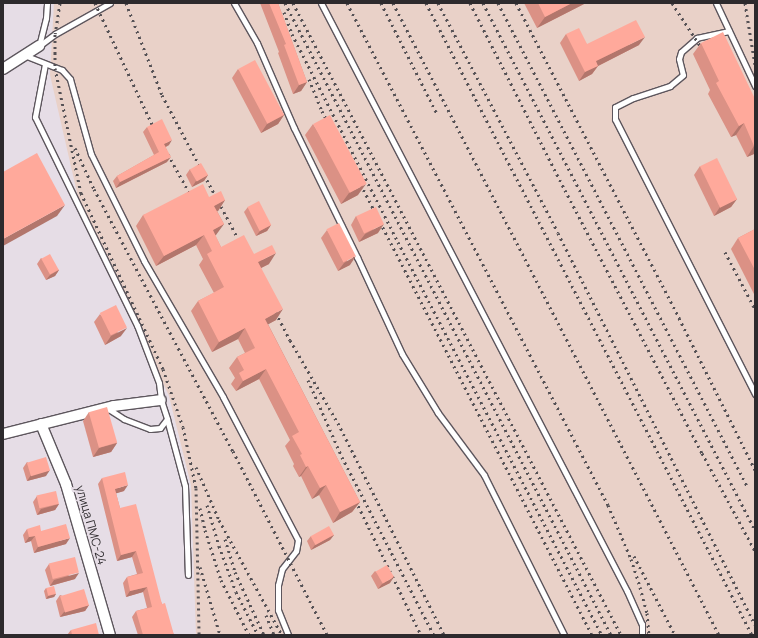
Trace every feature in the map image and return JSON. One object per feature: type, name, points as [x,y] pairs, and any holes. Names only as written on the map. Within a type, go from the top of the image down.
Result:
[{"type":"street","points":[[3,69],[39,46]]},
{"type":"street","points":[[3,434],[107,408],[161,400]]},
{"type":"street","name":"улица ПМС-24","points":[[41,424],[66,484],[110,635]]},
{"type":"lane","points":[[39,46],[46,18],[47,3]]},
{"type":"lane","points":[[39,46],[55,34],[110,3]]},
{"type":"lane","points":[[234,3],[257,43],[294,128],[357,257],[402,354],[438,413],[484,475],[564,635]]},
{"type":"lane","points":[[321,3],[627,591],[642,624],[642,635]]},
{"type":"lane","points":[[716,3],[755,86]]},
{"type":"lane","points":[[729,32],[697,38],[681,52],[679,59],[683,74],[670,86],[632,98],[615,107],[615,119],[755,394]]},
{"type":"lane","points":[[24,55],[62,70],[70,79],[94,161],[144,261],[223,397],[298,540],[296,551],[282,569],[278,585],[278,610],[288,635]]},
{"type":"lane","points":[[45,64],[35,117],[136,325],[159,383],[161,400],[168,419],[185,486],[188,575]]},
{"type":"lane","points":[[107,408],[124,418],[150,429],[160,428],[168,419]]},
{"type":"shaded area","points":[[54,3],[755,3],[755,635],[196,635],[191,485],[169,396],[78,197],[50,75]]},
{"type":"building","points":[[269,3],[278,3],[307,82],[299,85],[284,45],[286,44]]},
{"type":"building","points":[[538,3],[572,3],[545,17]]},
{"type":"building","points":[[636,20],[645,37],[596,61],[598,66],[585,72],[566,34],[579,28],[587,44]]},
{"type":"building","points":[[723,32],[755,99],[755,146],[744,123],[739,126],[716,83],[719,81],[701,43]]},
{"type":"building","points":[[255,60],[284,115],[267,124],[238,69]]},
{"type":"building","points":[[330,115],[367,184],[350,193],[313,124]]},
{"type":"building","points":[[162,119],[172,140],[164,144],[171,157],[120,182],[117,176],[159,152],[147,127]]},
{"type":"building","points":[[37,153],[65,205],[3,239],[3,172]]},
{"type":"building","points":[[717,158],[737,199],[720,208],[700,166]]},
{"type":"building","points":[[201,163],[208,175],[197,182],[190,170]]},
{"type":"building","points":[[203,184],[209,197],[221,191],[225,200],[214,206],[224,224],[213,230],[221,247],[244,235],[254,254],[272,245],[276,253],[258,262],[283,309],[265,319],[360,502],[340,512],[326,485],[320,488],[308,466],[306,467],[300,455],[302,454],[292,436],[299,432],[266,369],[243,381],[239,373],[244,370],[237,357],[255,348],[245,328],[219,342],[198,301],[224,287],[207,254],[212,251],[204,235],[164,256],[143,215]]},
{"type":"building","points":[[259,201],[271,225],[260,231],[247,207]]},
{"type":"building","points":[[376,207],[384,224],[364,234],[356,216]]},
{"type":"building","points":[[339,223],[356,256],[343,262],[327,229]]},
{"type":"building","points":[[755,229],[755,270],[738,238]]},
{"type":"building","points":[[50,254],[59,270],[50,275],[41,259]]},
{"type":"building","points":[[116,305],[127,327],[111,335],[100,313]]},
{"type":"building","points":[[107,407],[117,443],[99,448],[89,412]]},
{"type":"building","points":[[46,457],[50,470],[31,476],[27,463]]},
{"type":"building","points":[[125,472],[128,485],[115,489],[120,508],[136,504],[162,604],[165,603],[174,635],[143,635],[136,611],[152,607],[147,587],[130,591],[127,577],[143,573],[136,551],[121,555],[102,478]]},
{"type":"building","points":[[56,491],[59,504],[39,508],[37,495]]},
{"type":"building","points":[[66,524],[70,538],[38,547],[35,536],[29,537],[27,529],[40,525],[41,531]]},
{"type":"building","points":[[329,526],[334,535],[315,545],[311,536]]},
{"type":"building","points":[[75,557],[79,573],[53,579],[49,564]]},
{"type":"building","points":[[387,565],[394,577],[383,584],[376,572]]},
{"type":"building","points":[[54,586],[56,594],[48,596],[46,588]]},
{"type":"building","points":[[84,589],[89,605],[65,613],[60,596]]},
{"type":"building","points":[[96,623],[99,635],[72,635],[71,630]]},
{"type":"railway","points":[[60,3],[55,34],[55,68],[81,193],[163,369],[183,427],[196,488],[199,635]]},
{"type":"railway","points":[[95,3],[157,135]]},
{"type":"railway","points":[[126,3],[162,95],[243,248]]},
{"type":"railway","points":[[285,3],[611,635]]},
{"type":"railway","points":[[293,3],[621,635]]},
{"type":"railway","points":[[347,3],[608,505],[631,559],[640,587],[647,613],[649,635]]},
{"type":"railway","points":[[381,3],[437,114]]},
{"type":"railway","points":[[393,3],[719,635]]},
{"type":"railway","points":[[426,3],[752,635]]},
{"type":"railway","points":[[438,3],[558,233],[755,624]]},
{"type":"railway","points":[[470,3],[565,190],[702,453],[755,551]]},
{"type":"railway","points":[[483,3],[755,530]]},
{"type":"railway","points":[[498,3],[747,486]]},
{"type":"railway","points":[[516,3],[679,318],[755,470]]},
{"type":"railway","points":[[672,3],[705,53]]},
{"type":"railway","points":[[745,3],[755,65]]},
{"type":"railway","points":[[284,12],[292,34],[398,242],[602,635]]},
{"type":"railway","points":[[309,79],[322,111],[331,128]]},
{"type":"railway","points":[[75,148],[94,189],[233,451],[327,635]]},
{"type":"railway","points":[[165,149],[194,201]]},
{"type":"railway","points":[[358,179],[592,635]]},
{"type":"railway","points":[[725,252],[755,309]]},
{"type":"railway","points":[[273,307],[290,340],[338,423],[444,635]]},
{"type":"railway","points":[[308,380],[342,457],[434,635]]},
{"type":"railway","points":[[196,467],[219,520],[282,635]]},
{"type":"railway","points":[[353,495],[421,635]]},
{"type":"railway","points":[[207,505],[219,546],[236,592],[258,635]]},
{"type":"railway","points":[[200,508],[205,530],[221,580],[249,635]]},
{"type":"railway","points":[[225,539],[235,572],[264,635]]},
{"type":"railway","points":[[634,556],[675,635]]},
{"type":"railway","points":[[200,567],[220,635]]},
{"type":"railway","points":[[266,615],[274,635]]}]
